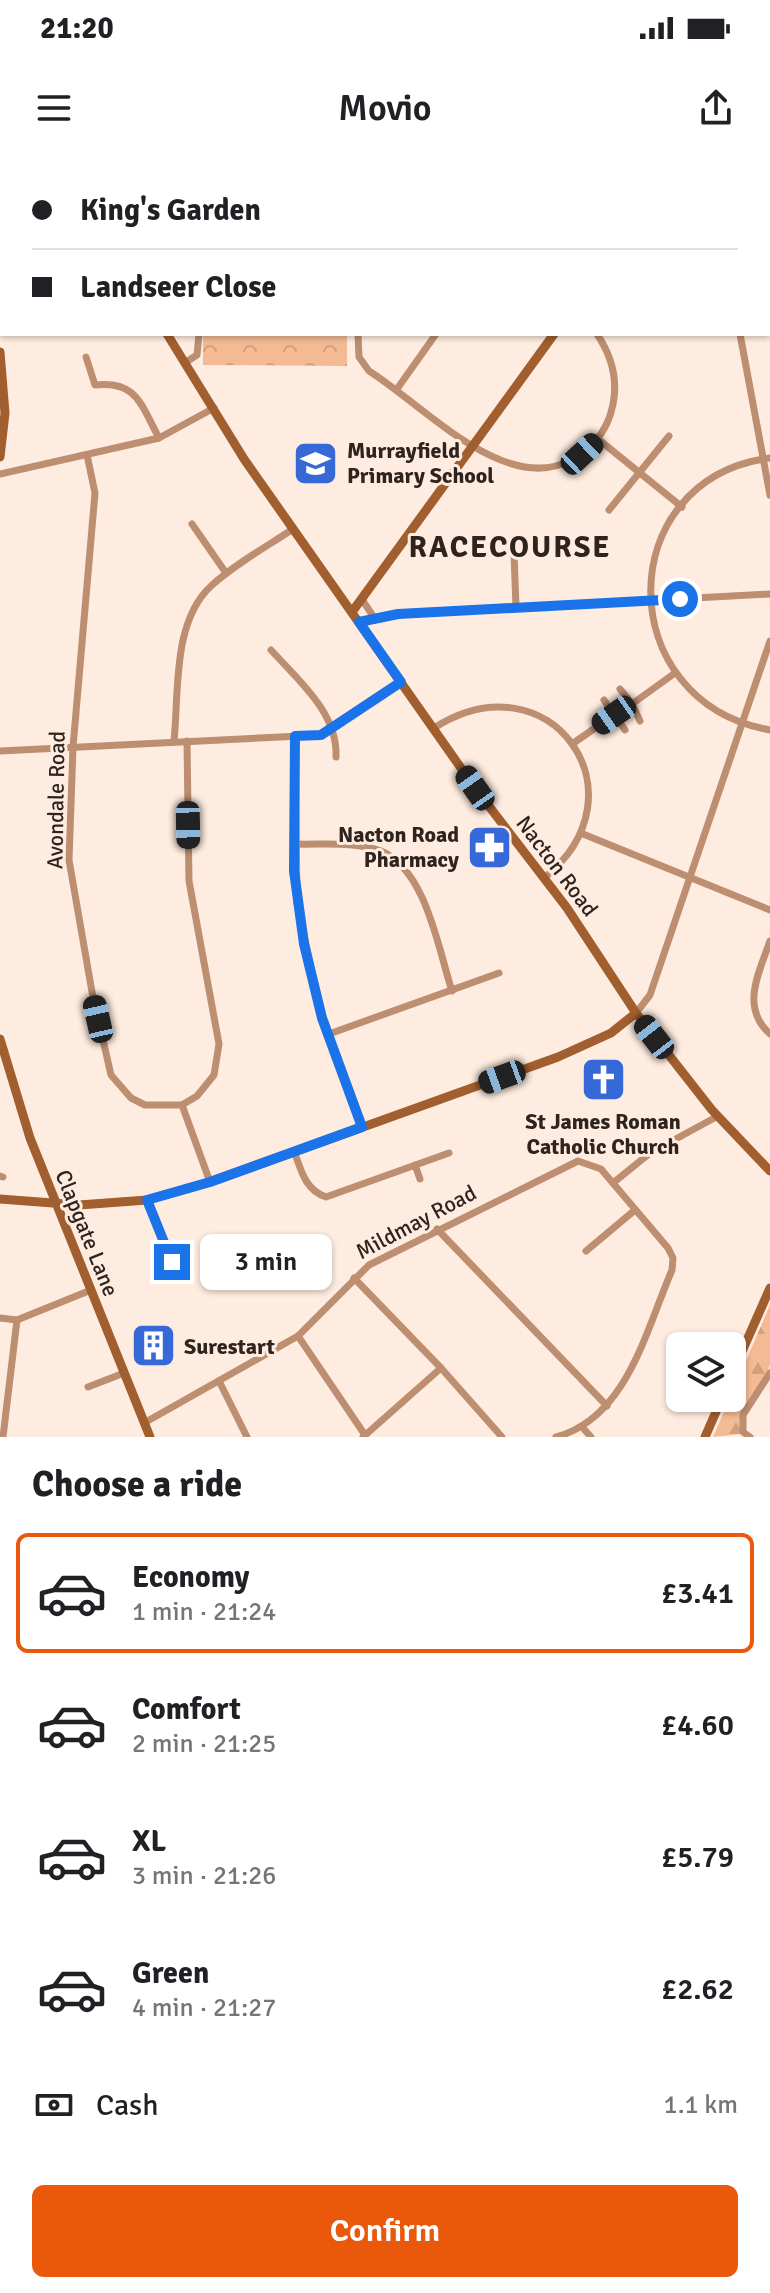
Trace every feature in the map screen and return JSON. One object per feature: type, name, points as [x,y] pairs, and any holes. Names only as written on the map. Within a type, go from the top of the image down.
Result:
[{"type":"street","name":"Nacton Road","points":[[168,336],[293,529],[596,950],[636,1013],[718,1116],[770,1171]]},
{"type":"street","points":[[186,362],[197,355],[199,336]]},
{"type":"street","points":[[358,336],[362,364],[474,446],[514,467],[535,469],[567,463],[598,439],[611,415],[616,389],[609,355],[598,336]]},
{"type":"street","points":[[397,389],[435,336]]},
{"type":"street","points":[[352,612],[363,601],[553,336]]},
{"type":"street","points":[[740,336],[767,459],[770,495]]},
{"type":"street","points":[[0,352],[5,413],[0,457]]},
{"type":"street","points":[[86,357],[95,385],[117,382],[127,387],[159,438]]},
{"type":"street","points":[[0,474],[159,438],[214,408]]},
{"type":"street","points":[[609,510],[669,436]]},
{"type":"street","points":[[598,439],[682,507]]},
{"type":"street","name":"Avondale Road","points":[[87,455],[95,493],[73,747],[69,860],[92,992],[111,1075],[131,1098],[145,1105],[182,1105]]},
{"type":"street","points":[[767,459],[724,473],[682,507],[653,559],[648,601],[661,646],[675,673],[704,702],[743,723],[770,730]]},
{"type":"street","points":[[192,524],[226,573]]},
{"type":"street","points":[[174,741],[185,633],[196,605],[226,573],[293,529]]},
{"type":"street","points":[[514,554],[516,607]]},
{"type":"street","points":[[359,622],[373,616],[770,594]]},
{"type":"street","points":[[363,601],[373,616]]},
{"type":"street","points":[[0,1199],[58,1204],[147,1200],[210,1182],[590,1045],[636,1013],[650,995],[770,641]]},
{"type":"street","points":[[271,650],[319,704],[333,729],[336,757]]},
{"type":"street","points":[[632,704],[675,673]]},
{"type":"street","points":[[0,751],[321,735],[401,682]]},
{"type":"street","points":[[620,689],[640,721]]},
{"type":"street","points":[[604,700],[625,730]]},
{"type":"street","points":[[434,728],[468,709],[505,706],[525,710],[546,720],[572,744],[579,756],[588,790],[583,834],[568,856],[544,878]]},
{"type":"street","points":[[572,744],[614,715]]},
{"type":"street","points":[[295,736],[294,844],[297,903],[304,944],[316,997],[362,1127]]},
{"type":"street","points":[[187,741],[189,881],[219,1044],[214,1075],[197,1096],[182,1105],[210,1182]]},
{"type":"street","points":[[583,834],[770,910]]},
{"type":"street","points":[[294,844],[365,847],[397,861],[417,886],[452,991]]},
{"type":"street","points":[[770,941],[752,1000],[757,1018],[770,1034]]},
{"type":"street","points":[[329,1034],[499,973]]},
{"type":"street","name":"Clapgate Lane","points":[[0,1039],[30,1138],[150,1437]]},
{"type":"street","points":[[556,1437],[583,1428],[620,1389],[672,1270],[673,1258],[668,1248],[613,1183],[650,1153],[718,1116]]},
{"type":"street","points":[[294,1151],[310,1189],[326,1197],[449,1153]]},
{"type":"street","name":"Mildmay Road","points":[[144,1423],[298,1336],[369,1265],[437,1229],[578,1161],[601,1169],[613,1183]]},
{"type":"street","points":[[415,1165],[420,1179]]},
{"type":"street","points":[[147,1200],[172,1262]]},
{"type":"street","points":[[586,1251],[635,1210]]},
{"type":"street","points":[[437,1229],[607,1406]]},
{"type":"street","points":[[354,1278],[502,1437]]},
{"type":"street","points":[[746,1342],[770,1288]]},
{"type":"street","points":[[0,1318],[17,1320],[91,1290]]},
{"type":"street","points":[[3,1437],[17,1320]]},
{"type":"street","points":[[298,1336],[364,1436],[441,1368]]},
{"type":"street","points":[[88,1387],[124,1373]]},
{"type":"street","points":[[750,1437],[743,1432],[743,1415],[770,1373]]},
{"type":"street","points":[[219,1381],[247,1437]]},
{"type":"street","points":[[705,1437],[716,1412]]},
{"type":"street","points":[[583,1428],[591,1437]]},
{"type":"green space","points":[[203,336],[347,336],[347,366],[203,365]]},
{"type":"green space","points":[[770,1305],[770,1364],[746,1405],[746,1361]]},
{"type":"green space","points":[[724,1412],[743,1412],[740,1434],[713,1437]]},
{"type":"place","name":"Murrayfield Primary School","points":[[316,463]]},
{"type":"place","name":"Nacton Road Pharmacy","points":[[490,847]]},
{"type":"place","name":"St James Roman Catholic Church","points":[[603,1080]]},
{"type":"place","name":"Surestart","points":[[153,1346]]},
{"type":"district","name":"RACECOURSE","points":[[510,547]]},
{"type":"route","points":[[172,1262],[147,1200],[210,1182],[362,1127],[316,997],[304,944],[294,871],[295,736],[321,735],[333,729],[401,682],[359,622],[373,616],[398,614],[680,599]]}]
